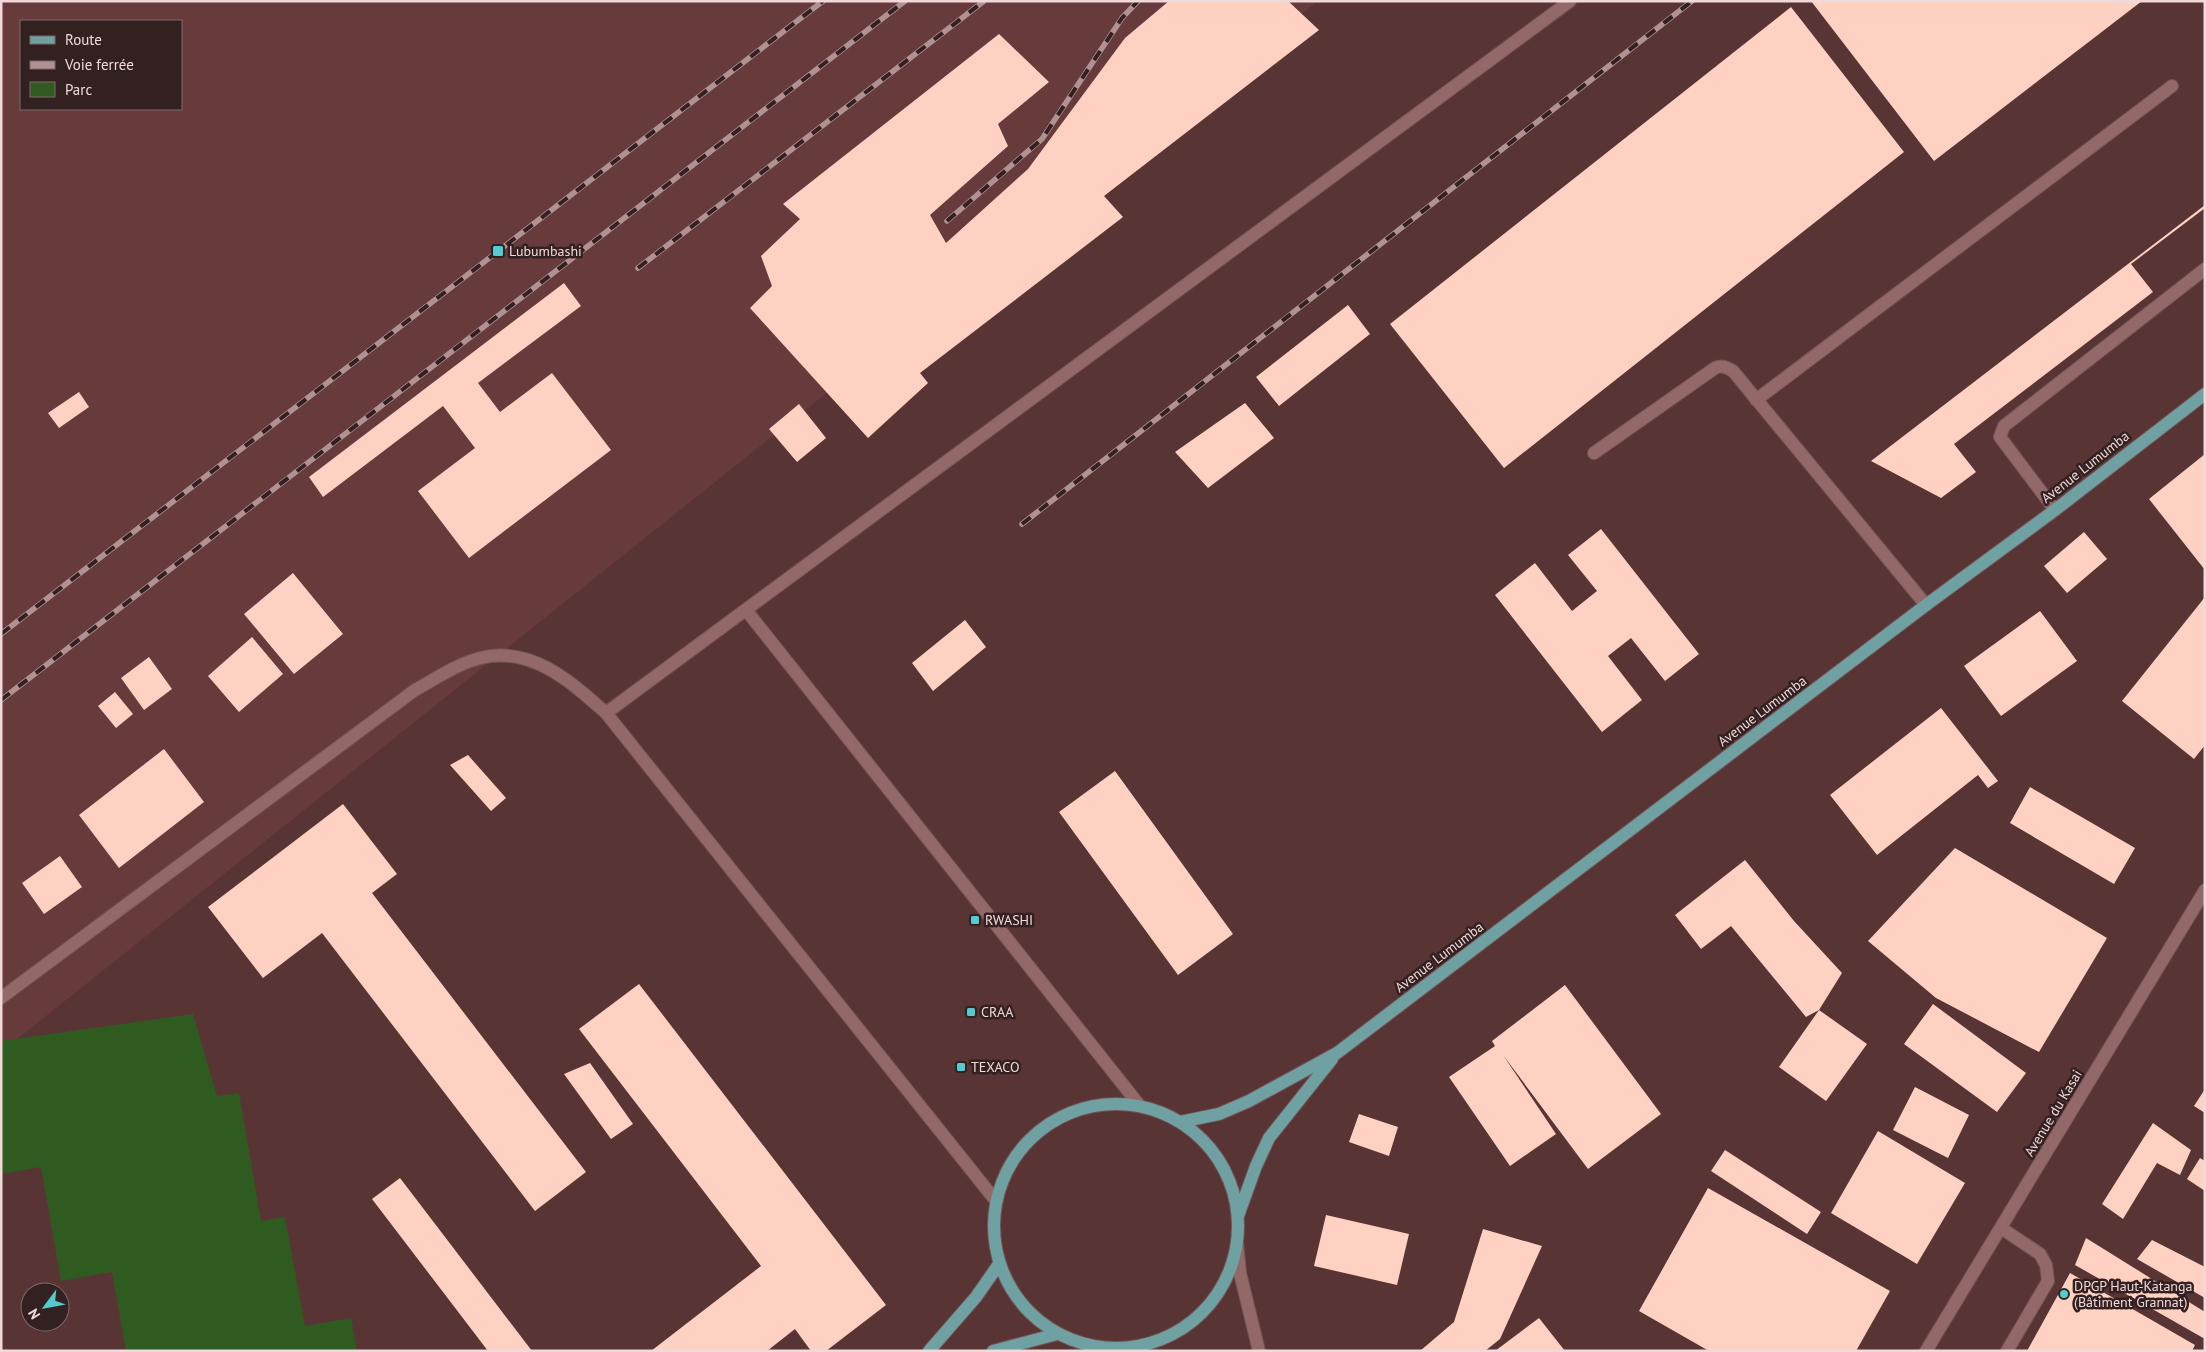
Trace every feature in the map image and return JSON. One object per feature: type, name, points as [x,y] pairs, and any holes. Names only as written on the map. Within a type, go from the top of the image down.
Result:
[{"type":"main road","name":"Avenue Lumumba","points":[[1337,1053],[1926,605],[2055,510],[2205,394]]},
{"type":"main road","points":[[1180,1122],[1219,1114],[1249,1101],[1337,1053]]},
{"type":"main road","points":[[1238,1218],[1256,1166],[1269,1138],[1337,1053]]},
{"type":"main road","points":[[1116,1104],[1140,1106],[1180,1122],[1197,1135],[1211,1150],[1225,1171],[1234,1194],[1238,1218],[1237,1242],[1222,1288],[1207,1308],[1189,1325],[1170,1337],[1148,1346],[1128,1350],[1102,1349],[1079,1343],[1057,1334],[1038,1321],[1022,1304],[1008,1285],[999,1264],[993,1232],[996,1201],[1003,1178],[1014,1157],[1029,1138],[1048,1123],[1069,1112],[1093,1106],[1116,1104]]},
{"type":"main road","points":[[929,1351],[976,1297],[999,1264]]},
{"type":"main road","points":[[993,1351],[1057,1334]]},
{"type":"street","points":[[606,713],[1570,1]]},
{"type":"street","points":[[1756,400],[2172,86]]},
{"type":"street","points":[[2055,510],[2000,437],[2004,426],[2205,268]]},
{"type":"street","points":[[1594,453],[1720,366],[1732,371],[1926,605]]},
{"type":"street","points":[[746,610],[1140,1106]]},
{"type":"street","points":[[1,998],[415,690],[477,658],[497,654],[544,664],[569,680],[606,713],[996,1201]]},
{"type":"street","name":"Avenue du Kasai","points":[[1926,1351],[2205,890]]},
{"type":"street","points":[[2001,1228],[2040,1254],[2046,1265],[2048,1281],[2007,1351]]},
{"type":"street","points":[[1237,1242],[1240,1273],[1259,1351]]},
{"type":"shaded area","points":[[1,1],[1318,1],[1,1052]]},
{"type":"green space","points":[[193,1014],[217,1096],[239,1093],[261,1221],[285,1217],[305,1326],[351,1318],[357,1351],[126,1351],[112,1272],[61,1281],[41,1167],[1,1174],[1,1041]]},
{"type":"building","points":[[1169,1],[1288,1],[1319,30],[1104,196],[1123,217],[920,373],[928,383],[868,438],[750,308],[772,286],[761,256],[800,219],[783,204],[999,34],[1049,82],[998,124],[1008,146],[930,215],[946,243],[1028,169],[1125,38]]},
{"type":"building","points":[[1811,1],[2142,1],[1934,161]]},
{"type":"building","points":[[1791,7],[1904,152],[1504,468],[1390,324]]},
{"type":"building","points":[[2205,205],[2205,208],[2131,264],[2153,292],[1954,444],[1976,472],[1941,498],[1871,461]]},
{"type":"building","points":[[564,283],[581,306],[478,383],[500,412],[552,373],[611,450],[469,558],[418,491],[475,448],[443,406],[323,497],[309,477]]},
{"type":"building","points":[[1348,305],[1370,334],[1279,406],[1256,377]]},
{"type":"building","points":[[79,392],[89,407],[59,428],[48,413]]},
{"type":"building","points":[[1245,403],[1274,438],[1208,488],[1175,452]]},
{"type":"building","points":[[799,404],[826,438],[797,462],[769,429]]},
{"type":"building","points":[[2205,454],[2205,570],[2149,499]]},
{"type":"building","points":[[1601,529],[1699,654],[1665,681],[1631,638],[1608,656],[1642,700],[1602,732],[1495,595],[1535,563],[1572,611],[1597,591],[1568,555]]},
{"type":"building","points":[[2084,532],[2107,559],[2067,593],[2044,566]]},
{"type":"building","points":[[293,573],[343,634],[294,674],[244,614]]},
{"type":"building","points":[[2205,597],[2205,745],[2194,759],[2122,701]]},
{"type":"building","points":[[2040,611],[2077,661],[2001,716],[1964,666]]},
{"type":"building","points":[[965,620],[986,647],[933,691],[912,663]]},
{"type":"building","points":[[252,637],[283,674],[239,712],[208,676]]},
{"type":"building","points":[[149,657],[172,689],[144,710],[121,678]]},
{"type":"building","points":[[115,692],[133,714],[116,728],[98,706]]},
{"type":"building","points":[[1941,708],[1998,781],[1988,788],[1978,775],[1877,855],[1830,795]]},
{"type":"building","points":[[164,749],[204,802],[119,868],[79,815]]},
{"type":"building","points":[[468,755],[506,798],[491,811],[450,765]]},
{"type":"building","points":[[1115,771],[1233,934],[1178,975],[1059,812]]},
{"type":"building","points":[[2030,787],[2135,848],[2114,884],[2010,823]]},
{"type":"building","points":[[343,804],[397,874],[372,893],[586,1172],[535,1211],[322,933],[263,978],[208,907]]},
{"type":"building","points":[[1955,848],[2107,938],[2039,1052],[1936,998],[1868,941]]},
{"type":"building","points":[[60,856],[82,887],[44,914],[22,883]]},
{"type":"building","points":[[1745,860],[1794,921],[1842,973],[1819,1010],[1806,1017],[1731,926],[1701,949],[1675,915]]},
{"type":"building","points":[[639,984],[886,1305],[826,1351],[811,1351],[795,1329],[767,1351],[651,1351],[761,1266],[579,1029]]},
{"type":"building","points":[[1565,985],[1661,1114],[1588,1169],[1503,1055],[1556,1134],[1510,1166],[1449,1077],[1495,1046],[1492,1041]]},
{"type":"building","points":[[1933,1004],[2026,1073],[1997,1112],[1904,1044]]},
{"type":"building","points":[[1819,1010],[1867,1044],[1826,1101],[1779,1067]]},
{"type":"building","points":[[590,1063],[633,1124],[611,1139],[564,1074]]},
{"type":"building","points":[[1915,1087],[1969,1115],[1948,1158],[1893,1130]]},
{"type":"building","points":[[2205,1089],[2205,1113],[2194,1106]]},
{"type":"building","points":[[1359,1114],[1398,1127],[1389,1156],[1349,1142]]},
{"type":"building","points":[[2153,1123],[2191,1150],[2180,1175],[2157,1163],[2123,1219],[2102,1204]]},
{"type":"building","points":[[1878,1131],[1965,1183],[1917,1264],[1831,1213]]},
{"type":"building","points":[[1725,1150],[1821,1212],[1807,1234],[1711,1171]]},
{"type":"building","points":[[2200,1158],[2205,1161],[2205,1191],[2187,1179]]},
{"type":"building","points":[[400,1178],[532,1351],[488,1351],[372,1199]]},
{"type":"building","points":[[1708,1188],[1890,1291],[1856,1351],[1709,1351],[1639,1311]]},
{"type":"building","points":[[1326,1215],[1409,1234],[1397,1285],[1314,1266]]},
{"type":"building","points":[[1483,1229],[1542,1246],[1500,1339],[1485,1351],[1420,1351],[1454,1322]]},
{"type":"building","points":[[2086,1238],[2205,1312],[2205,1339],[2075,1265]]},
{"type":"building","points":[[2152,1240],[2205,1267],[2205,1298],[2137,1259]]},
{"type":"building","points":[[2070,1273],[2195,1345],[2192,1351],[2027,1351]]},
{"type":"building","points":[[1539,1318],[1565,1351],[1495,1351]]},
{"type":"railway","points":[[1,634],[823,1]]},
{"type":"railway","points":[[1,700],[905,1]]},
{"type":"railway","points":[[638,268],[984,1]]},
{"type":"railway","points":[[947,221],[1042,139],[1122,18],[1138,1]]},
{"type":"railway","points":[[1022,524],[1692,1]]},
{"type":"place","name":"Lubumbashi","points":[[498,251]]},
{"type":"place","name":"RWASHI","points":[[975,920]]},
{"type":"place","name":"CRAA","points":[[971,1012]]},
{"type":"place","name":"TEXACO","points":[[961,1067]]},
{"type":"place","name":"DPGP Haut-Katanga (Bâtiment Grannat)","points":[[2064,1294]]}]
